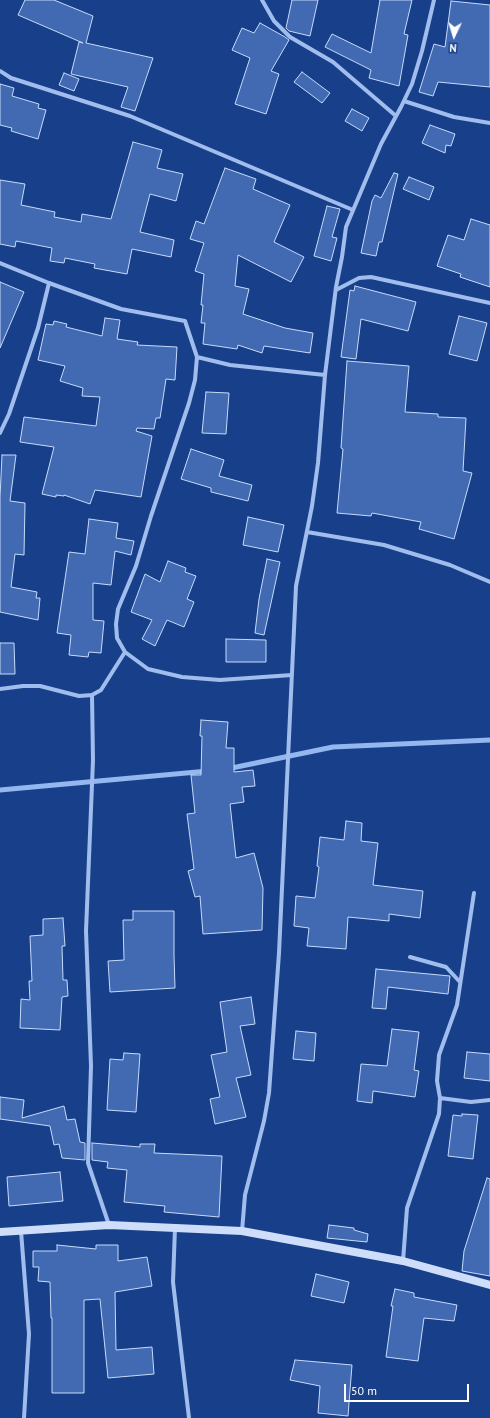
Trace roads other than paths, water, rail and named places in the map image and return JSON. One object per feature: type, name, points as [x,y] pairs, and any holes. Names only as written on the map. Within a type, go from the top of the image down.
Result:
[{"type":"street","points":[[262,0],[274,21],[290,37],[333,62],[396,116]]},
{"type":"street","points":[[242,1231],[245,1195],[264,1121],[269,1093],[279,953],[296,586],[307,532],[318,463],[325,375],[336,290],[346,227],[381,144],[412,84],[422,52],[434,0]]},
{"type":"street","points":[[0,71],[11,78],[130,116],[353,210]]},
{"type":"street","points":[[404,101],[454,117],[490,123]]},
{"type":"street","points":[[0,263],[120,309],[185,321],[197,357],[195,380],[190,403],[151,516],[136,566],[118,609],[116,624],[117,638],[125,652],[148,669],[182,677],[220,680],[292,675]]},
{"type":"street","points":[[336,290],[359,278],[372,277],[490,303]]},
{"type":"street","points":[[0,433],[9,414],[38,328],[49,283]]},
{"type":"street","points":[[197,357],[230,365],[325,375]]},
{"type":"street","points":[[307,532],[384,545],[450,565],[490,582]]},
{"type":"street","points":[[0,689],[23,686],[40,686],[79,696],[92,695],[101,690],[125,652]]},
{"type":"street","points":[[92,695],[93,760],[86,931],[91,1066],[88,1163],[109,1225]]},
{"type":"street","points":[[403,1261],[407,1208],[439,1114],[440,1098],[437,1081],[439,1055],[457,1005],[474,893]]},
{"type":"street","points":[[410,957],[446,967],[460,982]]},
{"type":"street","points":[[440,1098],[471,1102],[490,1100]]},
{"type":"street","points":[[0,1232],[109,1225],[242,1231],[403,1261],[490,1285]]},
{"type":"street","points":[[175,1228],[173,1282],[189,1418]]},
{"type":"street","points":[[21,1230],[29,1334],[24,1418]]},
{"type":"waterway","points":[[227,769],[333,747],[490,740]]},
{"type":"waterway","points":[[0,790],[208,771]]}]
